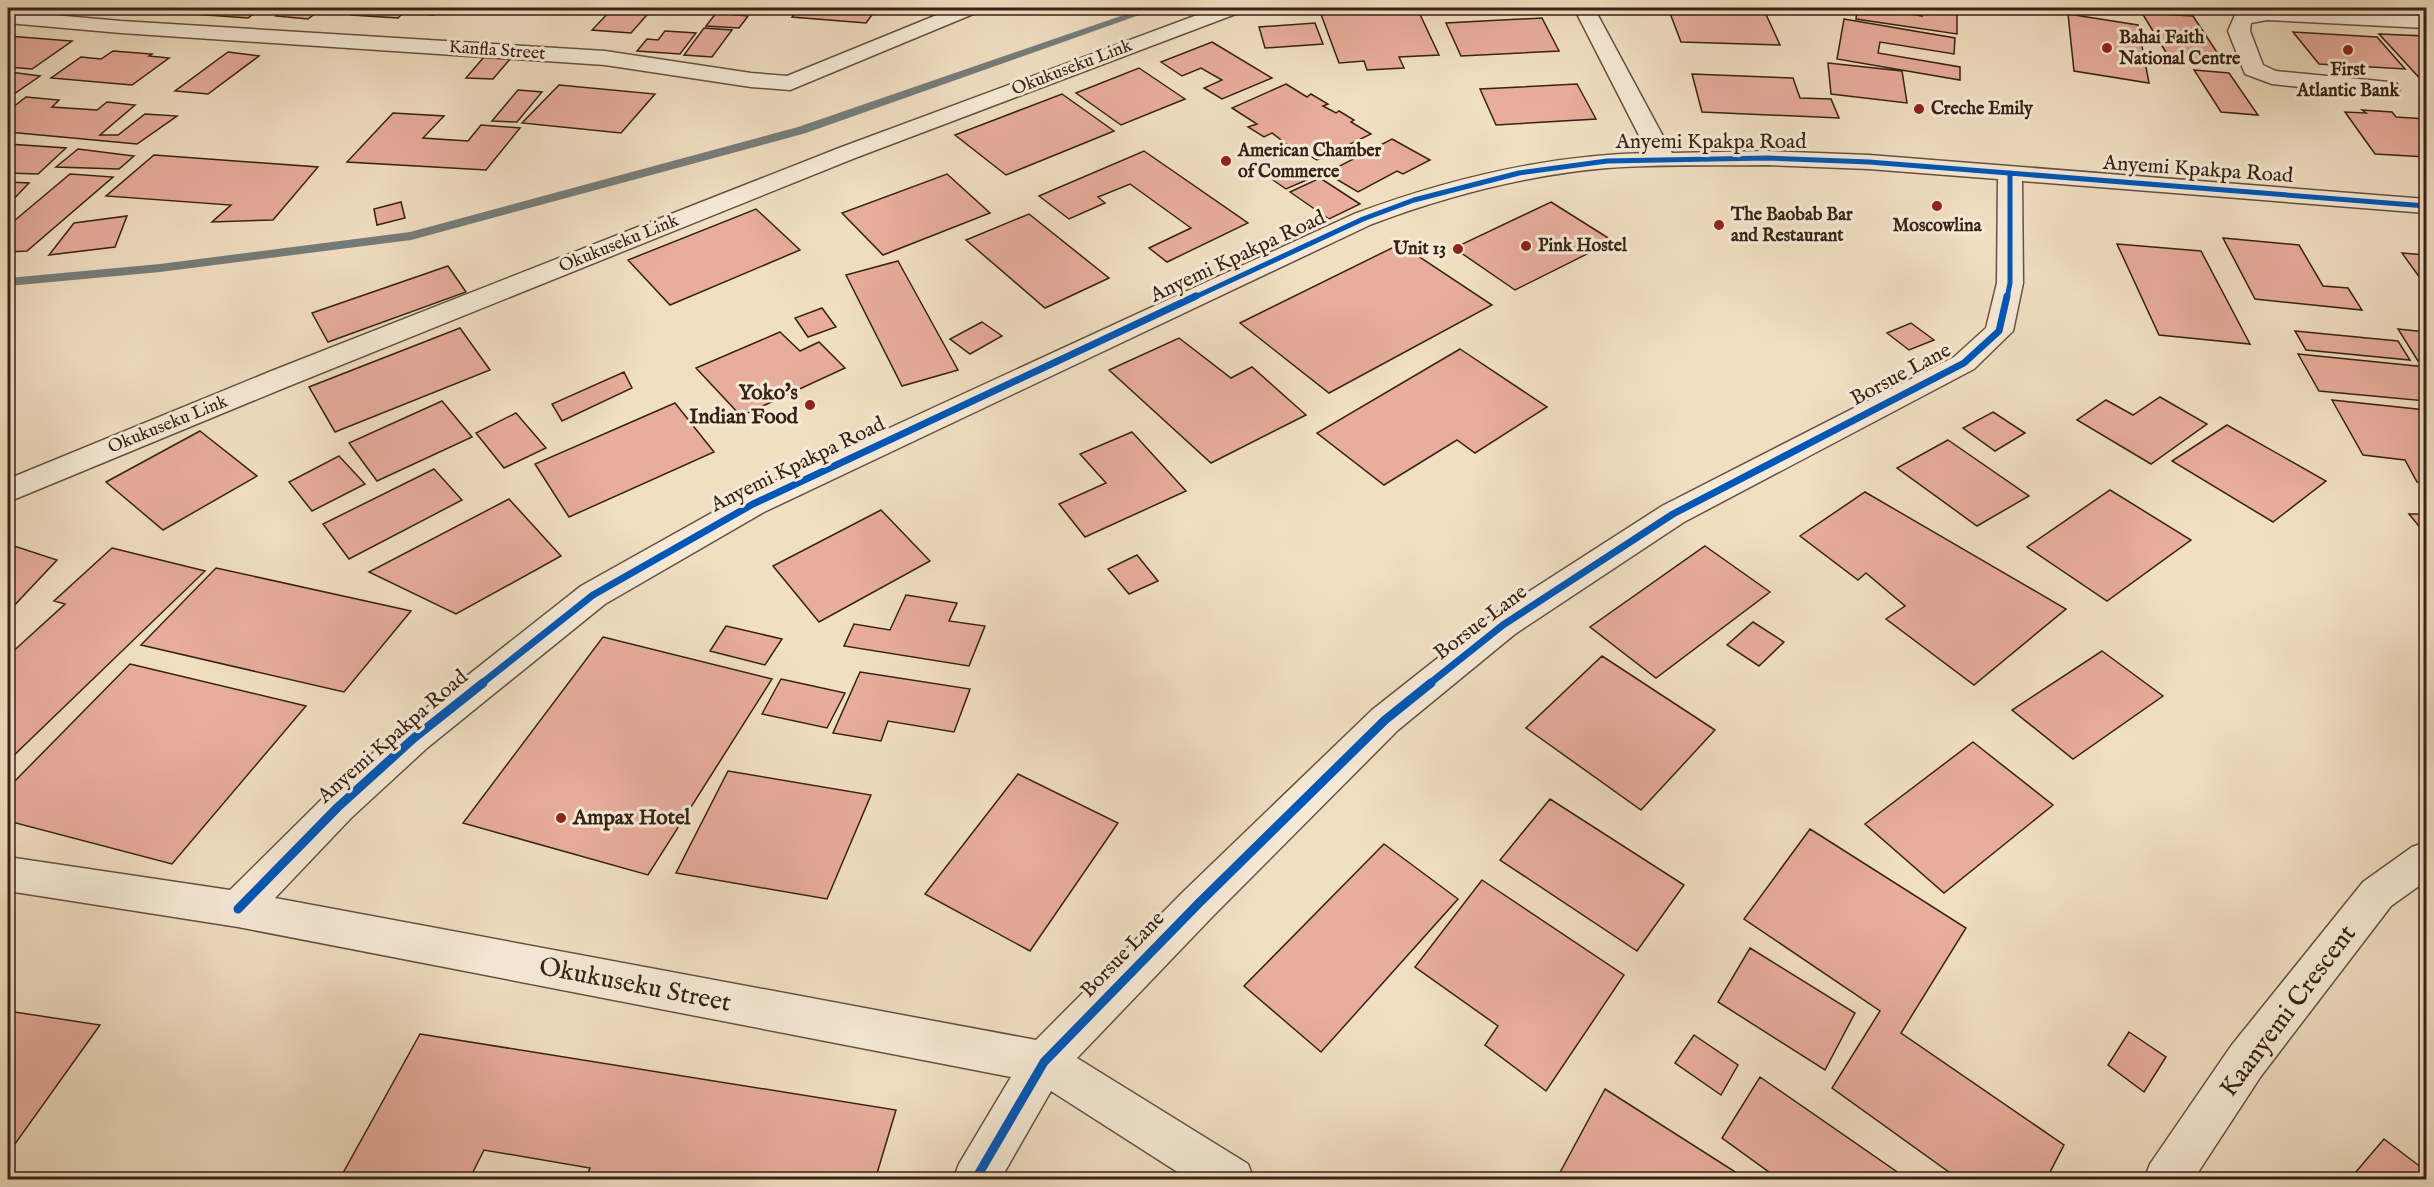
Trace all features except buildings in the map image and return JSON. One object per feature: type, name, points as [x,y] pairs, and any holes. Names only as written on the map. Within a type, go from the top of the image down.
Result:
[{"type":"street","name":"Kanfla Street","points":[[8,17],[121,27],[605,58],[751,80],[790,83],[971,8]]},
{"type":"street","name":"Okukuseku Link","points":[[8,491],[290,375],[847,153],[1234,8]]},
{"type":"street","points":[[1584,8],[1663,159]]},
{"type":"street","points":[[2389,89],[2272,77],[2253,69],[2239,31],[2242,19],[2267,14],[2427,22]]},
{"type":"street","name":"Anyemi Kpakpa Road","points":[[238,909],[338,807],[414,738],[593,595],[753,504],[1085,347],[1414,200],[1519,173],[1607,161],[1767,158],[1869,162],[2427,206]]},
{"type":"street","name":"Borsue Lane","points":[[975,1179],[1044,1062],[1199,903],[1385,720],[1503,625],[1673,514],[1964,363],[1999,331],[2010,284],[2010,173]]},
{"type":"street","name":"Kaanyemi Crescent","points":[[2166,1179],[2246,1061],[2377,894],[2427,860]]},
{"type":"street","name":"Okukuseku Street","points":[[8,874],[238,909],[1044,1062],[1232,1179]]},
{"type":"waterway","points":[[8,282],[160,268],[411,236],[802,130],[1153,8]]},
{"type":"cycle path","points":[[238,909],[338,807],[414,738],[593,595],[753,504],[1363,219],[1414,200],[1519,173],[1607,161],[1767,158],[1869,162],[2426,206]]},
{"type":"cycle path","points":[[975,1180],[1044,1062],[1199,903],[1385,720],[1503,625],[1673,514],[1964,363],[1999,331],[2010,283],[2010,173]]},
{"type":"place","name":"Bahai Faith National Centre","points":[[2107,48]]},
{"type":"place","name":"First Atlantic Bank","points":[[2348,50]]},
{"type":"place","name":"Creche Emily","points":[[1919,109]]},
{"type":"place","name":"American Chamber of Commerce","points":[[1226,161]]},
{"type":"place","name":"Moscowlina","points":[[1937,206]]},
{"type":"place","name":"The Baobab Bar and Restaurant","points":[[1719,225]]},
{"type":"place","name":"Pink Hostel","points":[[1526,246]]},
{"type":"place","name":"Unit 13","points":[[1458,249]]},
{"type":"place","name":"Yoko's Indian Food","points":[[810,405]]},
{"type":"place","name":"Ampax Hotel","points":[[561,818]]}]
